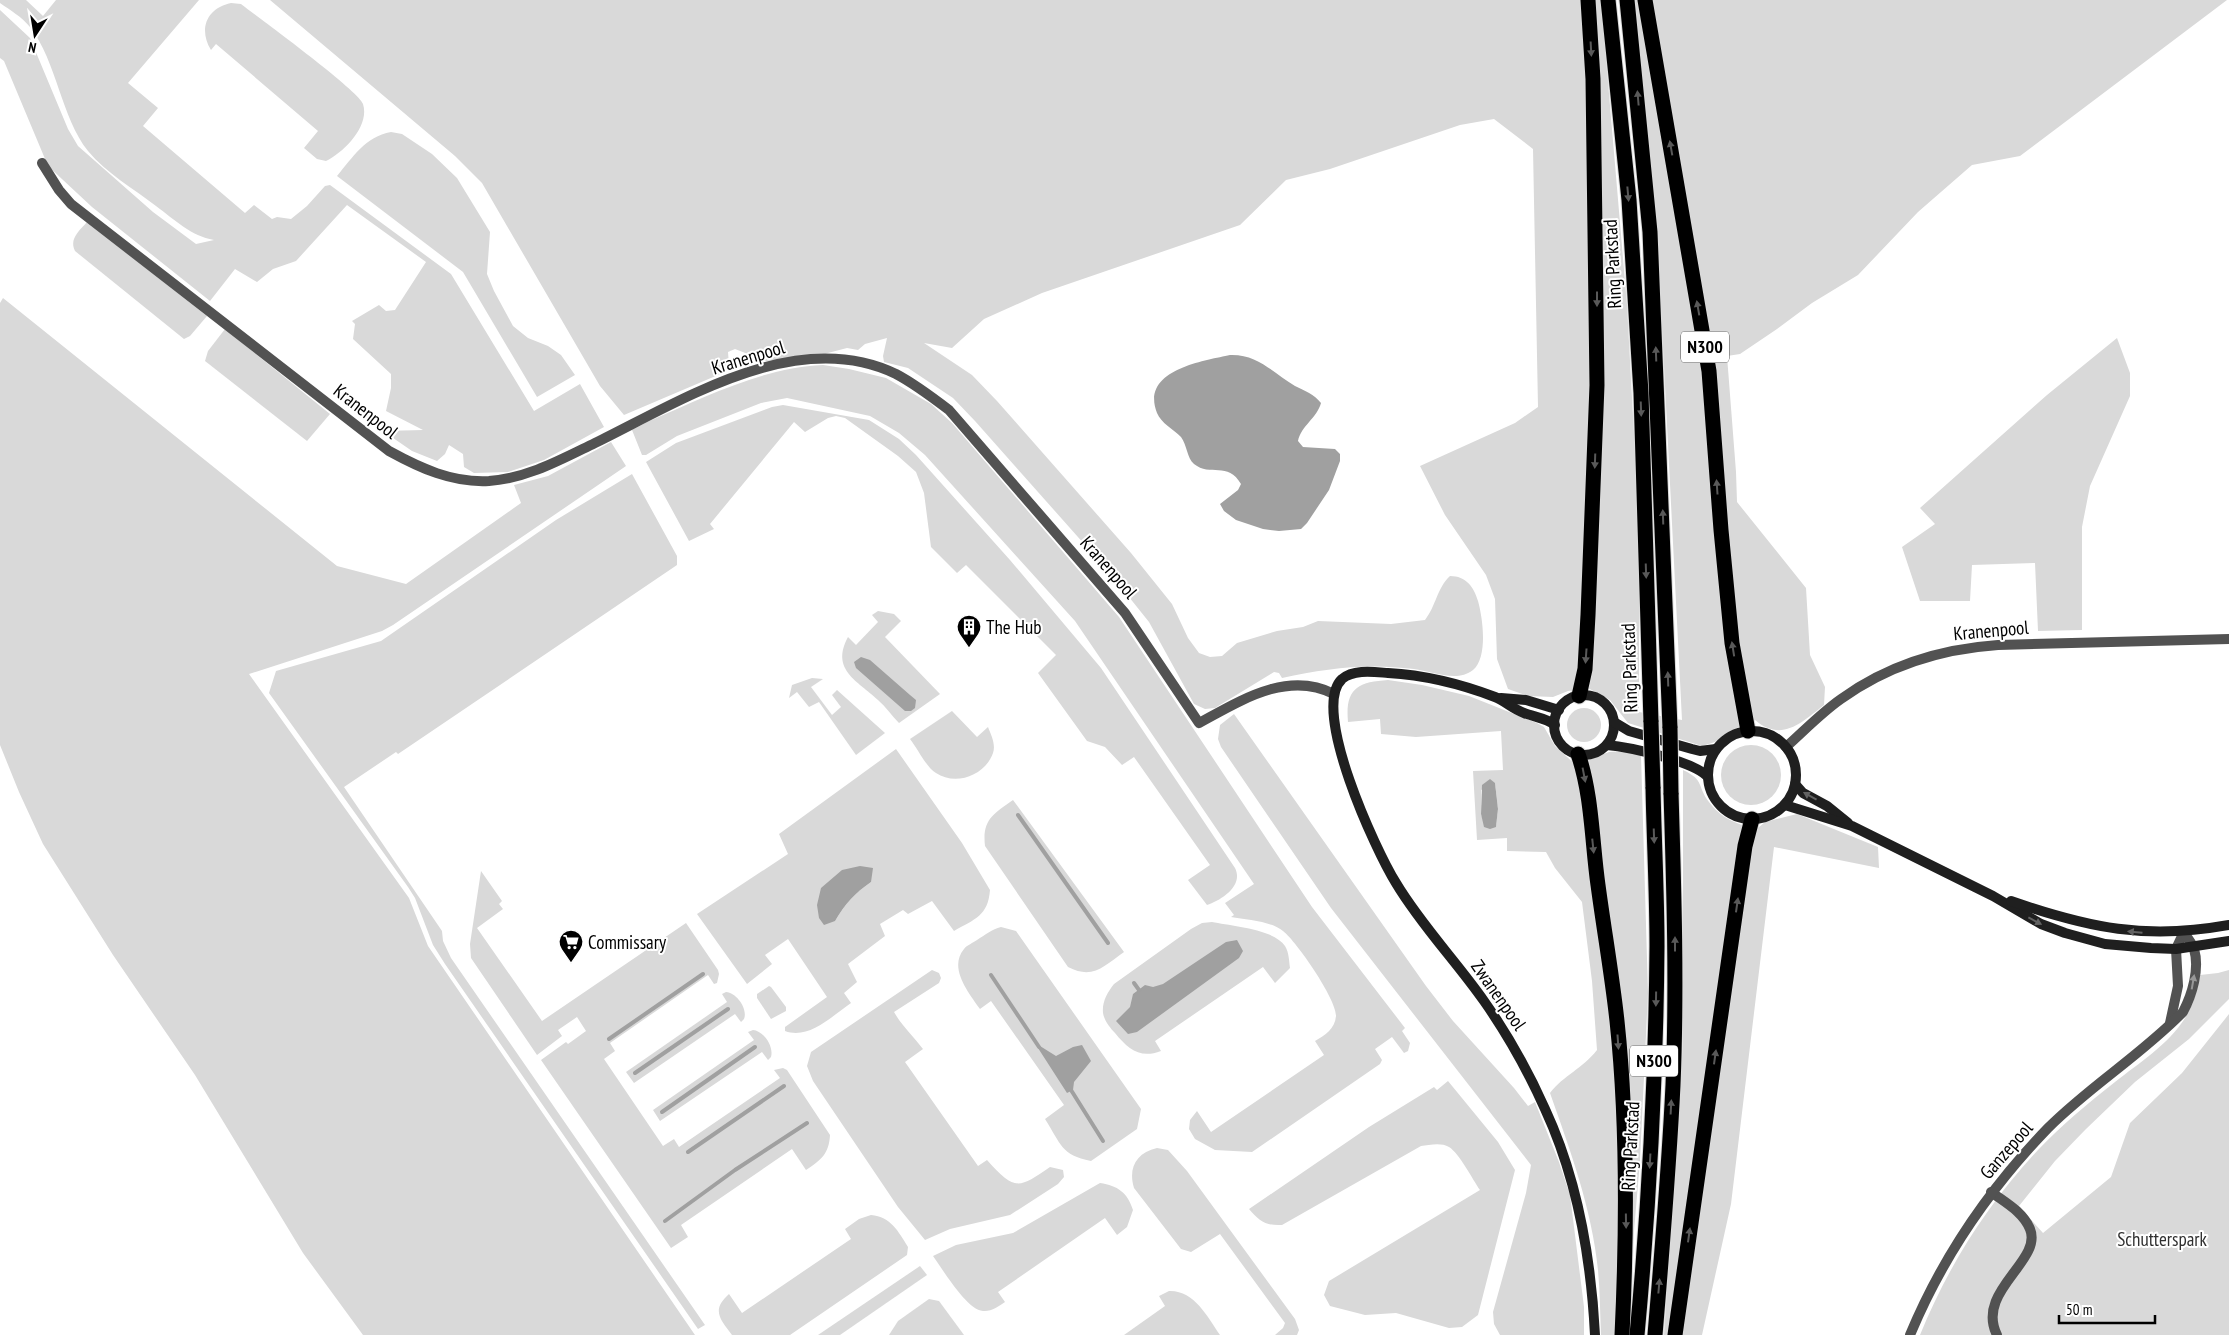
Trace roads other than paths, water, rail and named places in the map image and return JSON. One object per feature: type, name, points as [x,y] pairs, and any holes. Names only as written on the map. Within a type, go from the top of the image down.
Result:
[{"type":"highway","points":[[1578,696],[1584,674],[1588,624],[1597,385],[1593,79],[1588,0]]},
{"type":"highway","name":"Ring Parkstad","points":[[1608,0],[1628,200],[1641,393],[1657,944],[1656,1031],[1647,1226],[1637,1335]]},
{"type":"highway","name":"Ring Parkstad","points":[[1627,0],[1650,232],[1670,728],[1675,945],[1673,1084],[1655,1335]]},
{"type":"highway","name":"N300","points":[[1645,0],[1709,370],[1732,643],[1748,731]]},
{"type":"highway","name":"N300","points":[[1578,754],[1586,782],[1594,859],[1617,1021],[1625,1144],[1626,1246],[1622,1335]]},
{"type":"highway","points":[[1675,1335],[1745,846],[1752,819]]},
{"type":"main road","points":[[1334,694],[1344,678],[1356,673],[1378,672],[1450,683],[1498,698],[1526,700],[1559,710]]},
{"type":"main road","name":"Zwanenpool","points":[[1334,694],[1334,715],[1347,772],[1354,795],[1379,853],[1396,884],[1484,1001],[1512,1043],[1545,1108],[1556,1135],[1581,1215],[1588,1250],[1595,1335]]},
{"type":"main road","points":[[1578,696],[1591,696],[1602,702],[1610,711],[1614,722],[1612,737],[1607,745],[1591,754],[1572,752],[1561,744],[1555,725],[1559,710],[1567,701],[1578,696]]},
{"type":"main road","points":[[1498,698],[1521,712],[1555,725]]},
{"type":"main road","points":[[1614,722],[1628,731],[1692,749],[1700,751],[1716,749]]},
{"type":"main road","points":[[1748,731],[1765,733],[1780,741],[1786,747],[1792,756],[1795,769],[1791,796],[1785,805],[1775,813],[1763,818],[1752,819],[1730,814],[1720,806],[1710,789],[1707,776],[1711,758],[1716,749],[1733,735],[1748,731]]},
{"type":"main road","points":[[1607,745],[1621,746],[1695,767],[1707,776]]},
{"type":"main road","points":[[1794,784],[1803,793],[1827,806],[1852,826]]},
{"type":"main road","points":[[1785,805],[1852,826],[1993,896],[2041,924],[2090,941],[2122,946],[2176,949],[2229,941]]},
{"type":"main road","points":[[1993,896],[2054,916],[2095,926],[2146,933],[2184,932],[2229,925]]},
{"type":"street","name":"Kranenpool","points":[[42,163],[59,190],[71,204],[389,451],[425,470],[450,477],[487,481],[511,478],[551,464],[708,388],[764,366],[808,358],[841,359],[866,364],[895,374],[923,390],[950,410],[1125,613],[1198,723],[1239,701],[1283,685],[1302,684],[1324,689],[1334,694]]},
{"type":"street","name":"Kranenpool","points":[[1786,747],[1840,699],[1872,679],[1911,661],[1981,646],[2229,639]]},
{"type":"street","name":"Ganzepool","points":[[1910,1335],[1925,1300],[1951,1253],[1991,1192],[2048,1128],[2183,1012],[2192,992],[2195,974],[2193,947],[2184,932]]},
{"type":"street","points":[[2170,1023],[2178,986],[2176,949],[2184,932]]},
{"type":"street","points":[[1991,1192],[2021,1215],[2031,1231],[2030,1245],[2023,1261],[1996,1299],[1992,1320],[1997,1335]]},
{"type":"waterway","points":[[1018,815],[1108,943]]},
{"type":"waterway","points":[[609,1039],[703,974]]},
{"type":"waterway","points":[[991,975],[1039,1047]]},
{"type":"waterway","points":[[1134,983],[1139,990]]},
{"type":"waterway","points":[[635,1073],[728,1009]]},
{"type":"waterway","points":[[662,1112],[755,1047]]},
{"type":"waterway","points":[[688,1152],[784,1086]]},
{"type":"waterway","points":[[1071,1090],[1103,1141]]},
{"type":"waterway","points":[[665,1221],[735,1170],[807,1123]]},
{"type":"place","name":"The Hub","points":[[969,648]]},
{"type":"place","name":"Commissary","points":[[571,963]]},
{"type":"park label","name":"Schutterspark","points":[[2162,1239]]}]
